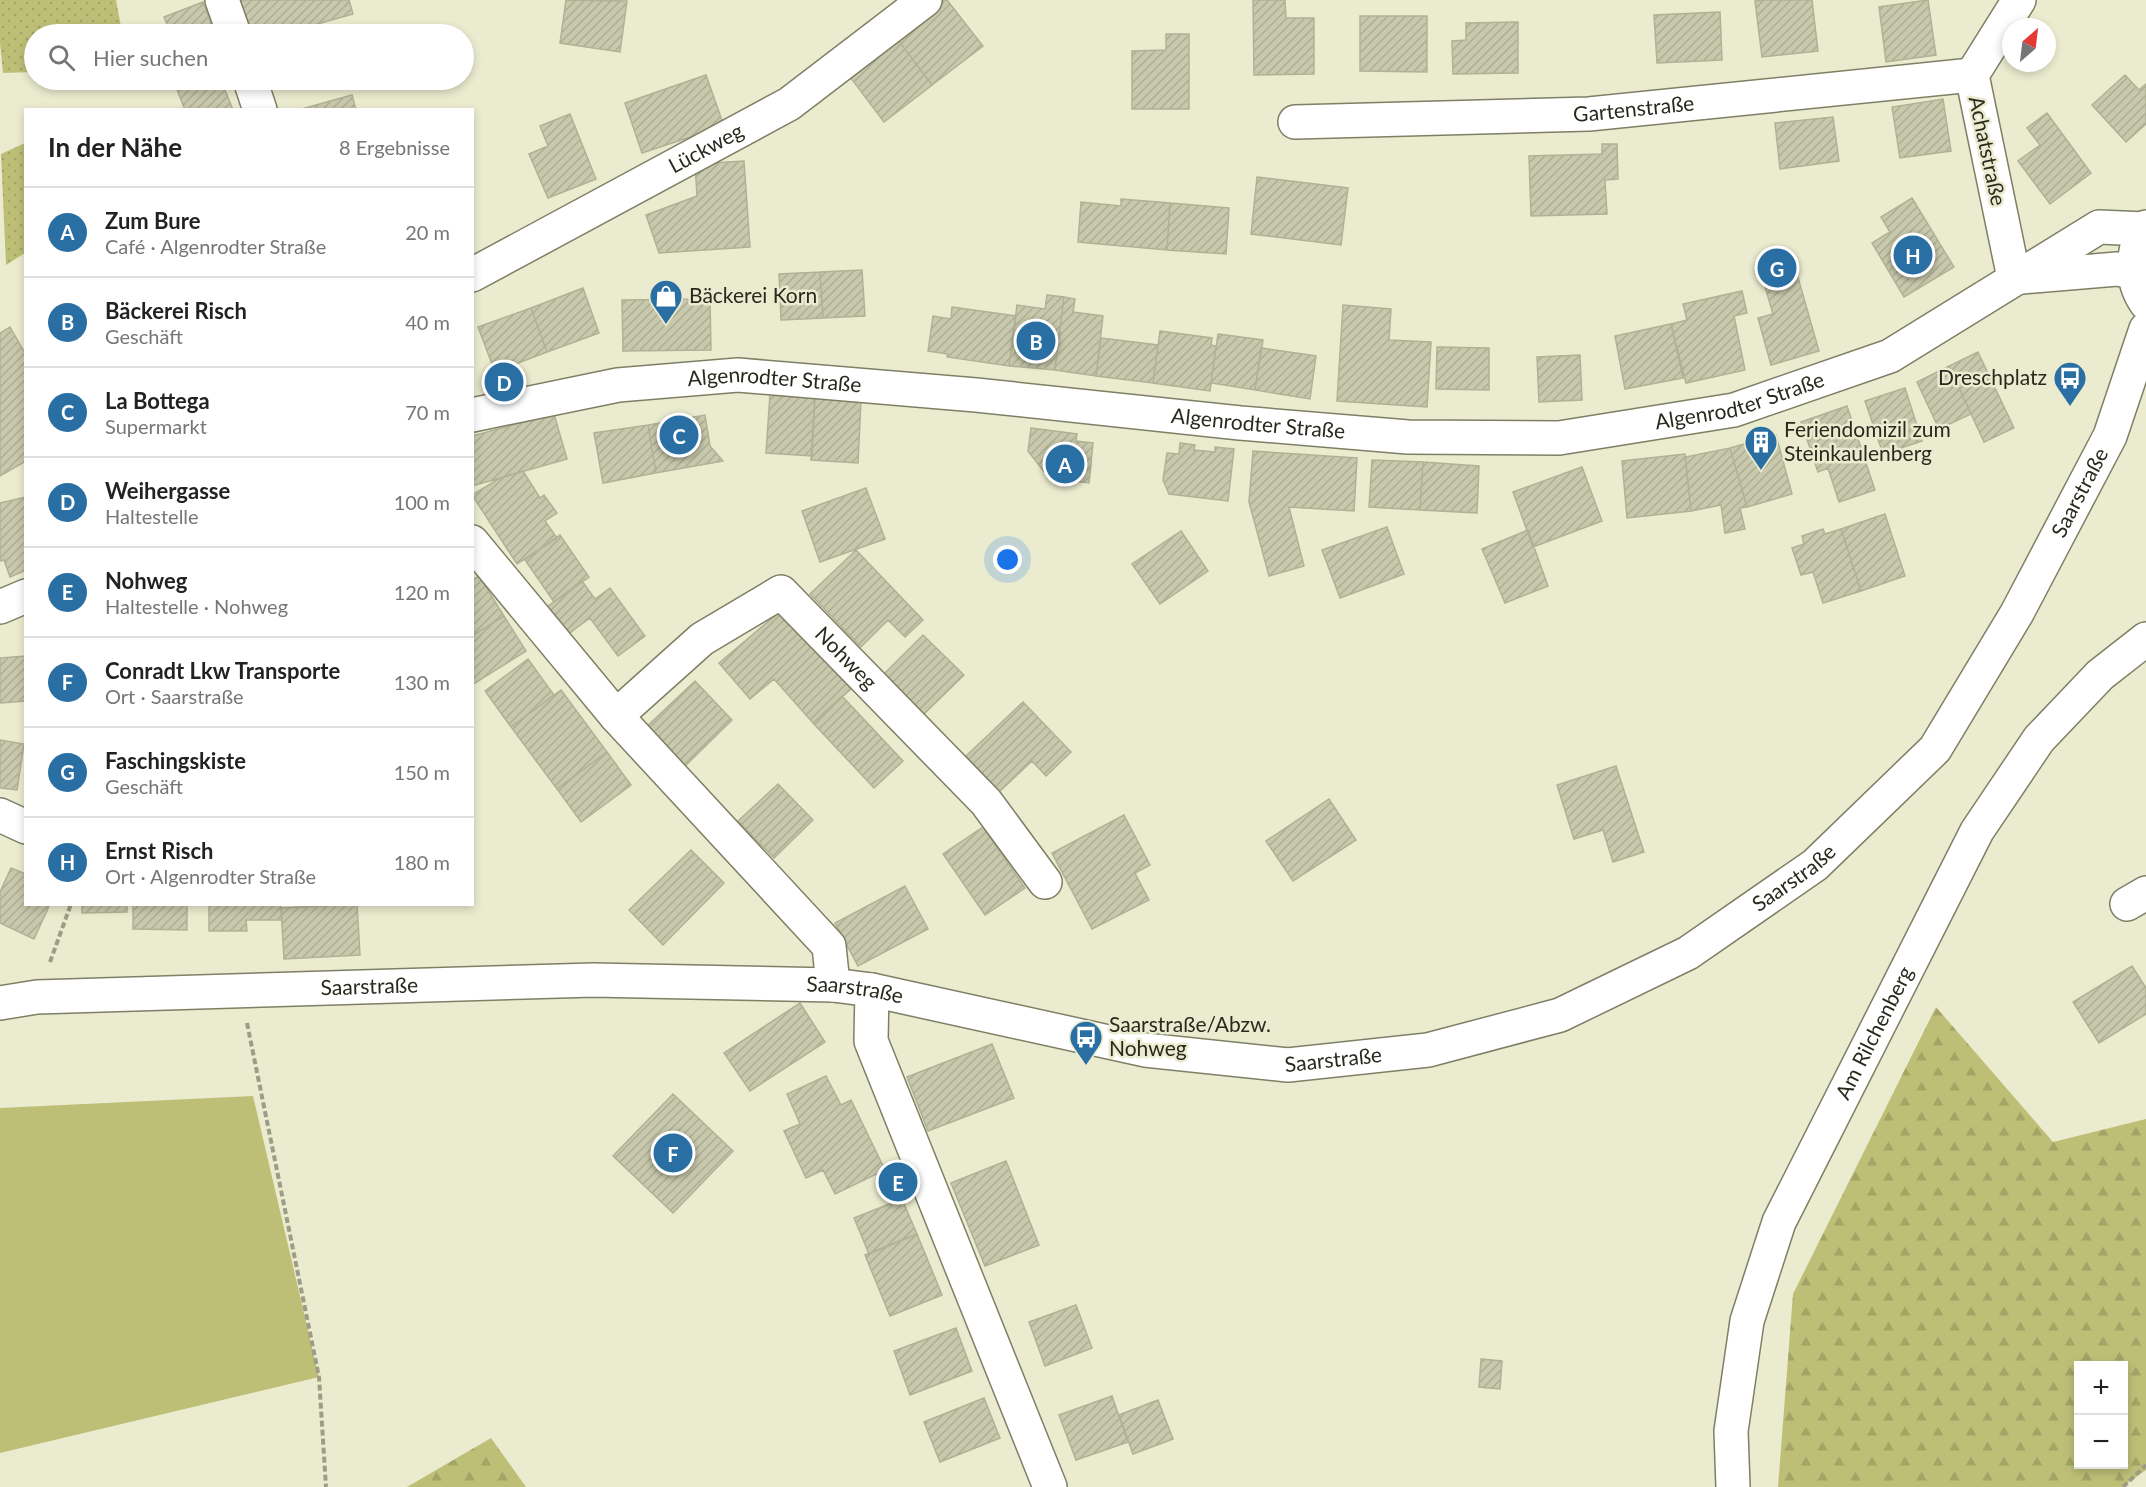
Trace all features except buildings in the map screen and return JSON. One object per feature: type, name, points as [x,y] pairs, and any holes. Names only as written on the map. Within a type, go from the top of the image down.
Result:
[{"type":"street","points":[[222,0],[230,24]]},
{"type":"street","name":"Lückweg","points":[[474,274],[789,104],[925,0]]},
{"type":"street","name":"Achatstraße","points":[[2014,278],[1972,75],[2019,0]]},
{"type":"street","name":"Gartenstraße","points":[[1295,122],[1589,114],[1972,75]]},
{"type":"street","points":[[254,90],[260,108]]},
{"type":"street","name":"Algenrodter Straße","points":[[474,414],[618,385],[738,375],[976,394],[1240,423],[1408,437],[1559,438],[1734,410],[1890,356],[2099,227],[2145,228]]},
{"type":"street","points":[[2145,228],[2134,257],[2134,272],[2146,303]]},
{"type":"street","name":"Algenrodter Straße","points":[[2014,278],[2117,269],[2134,272]]},
{"type":"street","name":"Saarstraße","points":[[0,1003],[37,997],[593,980],[833,985],[872,990],[1145,1050],[1288,1065],[1428,1050],[1560,1015],[1688,953],[1815,865],[1935,749],[2017,613],[2110,436],[2146,329]]},
{"type":"street","name":"Saarstraße","points":[[2110,436],[2146,390]]},
{"type":"street","points":[[474,544],[616,716],[829,946],[833,985]]},
{"type":"street","name":"Nohweg","points":[[616,716],[702,639],[781,592],[986,802],[1045,882]]},
{"type":"street","points":[[0,607],[24,598]]},
{"type":"street","name":"Am Rilchenberg","points":[[1733,1487],[1731,1431],[1747,1321],[1779,1222],[1977,831],[2039,739],[2100,675],[2146,639]]},
{"type":"street","points":[[0,815],[24,825]]},
{"type":"street","points":[[872,990],[871,1041],[1050,1487]]},
{"type":"path","points":[[37,997],[70,906]]},
{"type":"path","points":[[241,990],[320,1377],[326,1487]]},
{"type":"path","points":[[2123,1487],[2146,1465]]},
{"type":"green space","points":[[0,0],[116,0],[120,24],[24,24],[24,72],[3,73]]},
{"type":"green space","points":[[24,143],[24,254],[6,265],[1,154]]},
{"type":"green space","points":[[1936,1007],[2053,1142],[2146,1119],[2146,1470],[2122,1487],[1778,1487],[1793,1294]]},
{"type":"green space","points":[[253,1096],[319,1377],[0,1453],[0,1108]]},
{"type":"green space","points":[[491,1438],[526,1487],[407,1487]]},
{"type":"place","name":"Ernst Risch","points":[[1913,255]]},
{"type":"place","name":"Faschingskiste","points":[[1777,268]]},
{"type":"place","name":"Bäckerei Korn","points":[[666,325]]},
{"type":"place","name":"Bäckerei Risch","points":[[1036,341]]},
{"type":"place","name":"Weihergasse","points":[[504,382]]},
{"type":"place","name":"Dreschplatz","points":[[2070,407]]},
{"type":"place","name":"La Bottega","points":[[679,435]]},
{"type":"place","name":"Zum Bure","points":[[1065,464]]},
{"type":"place","name":"Feriendomizil zum Steinkaulenberg","points":[[1761,471]]},
{"type":"place","name":"Saarstraße/Abzw. Nohweg","points":[[1086,1066]]},
{"type":"place","name":"Conradt Lkw Transporte","points":[[673,1153]]},
{"type":"place","name":"Nohweg","points":[[898,1182]]}]
